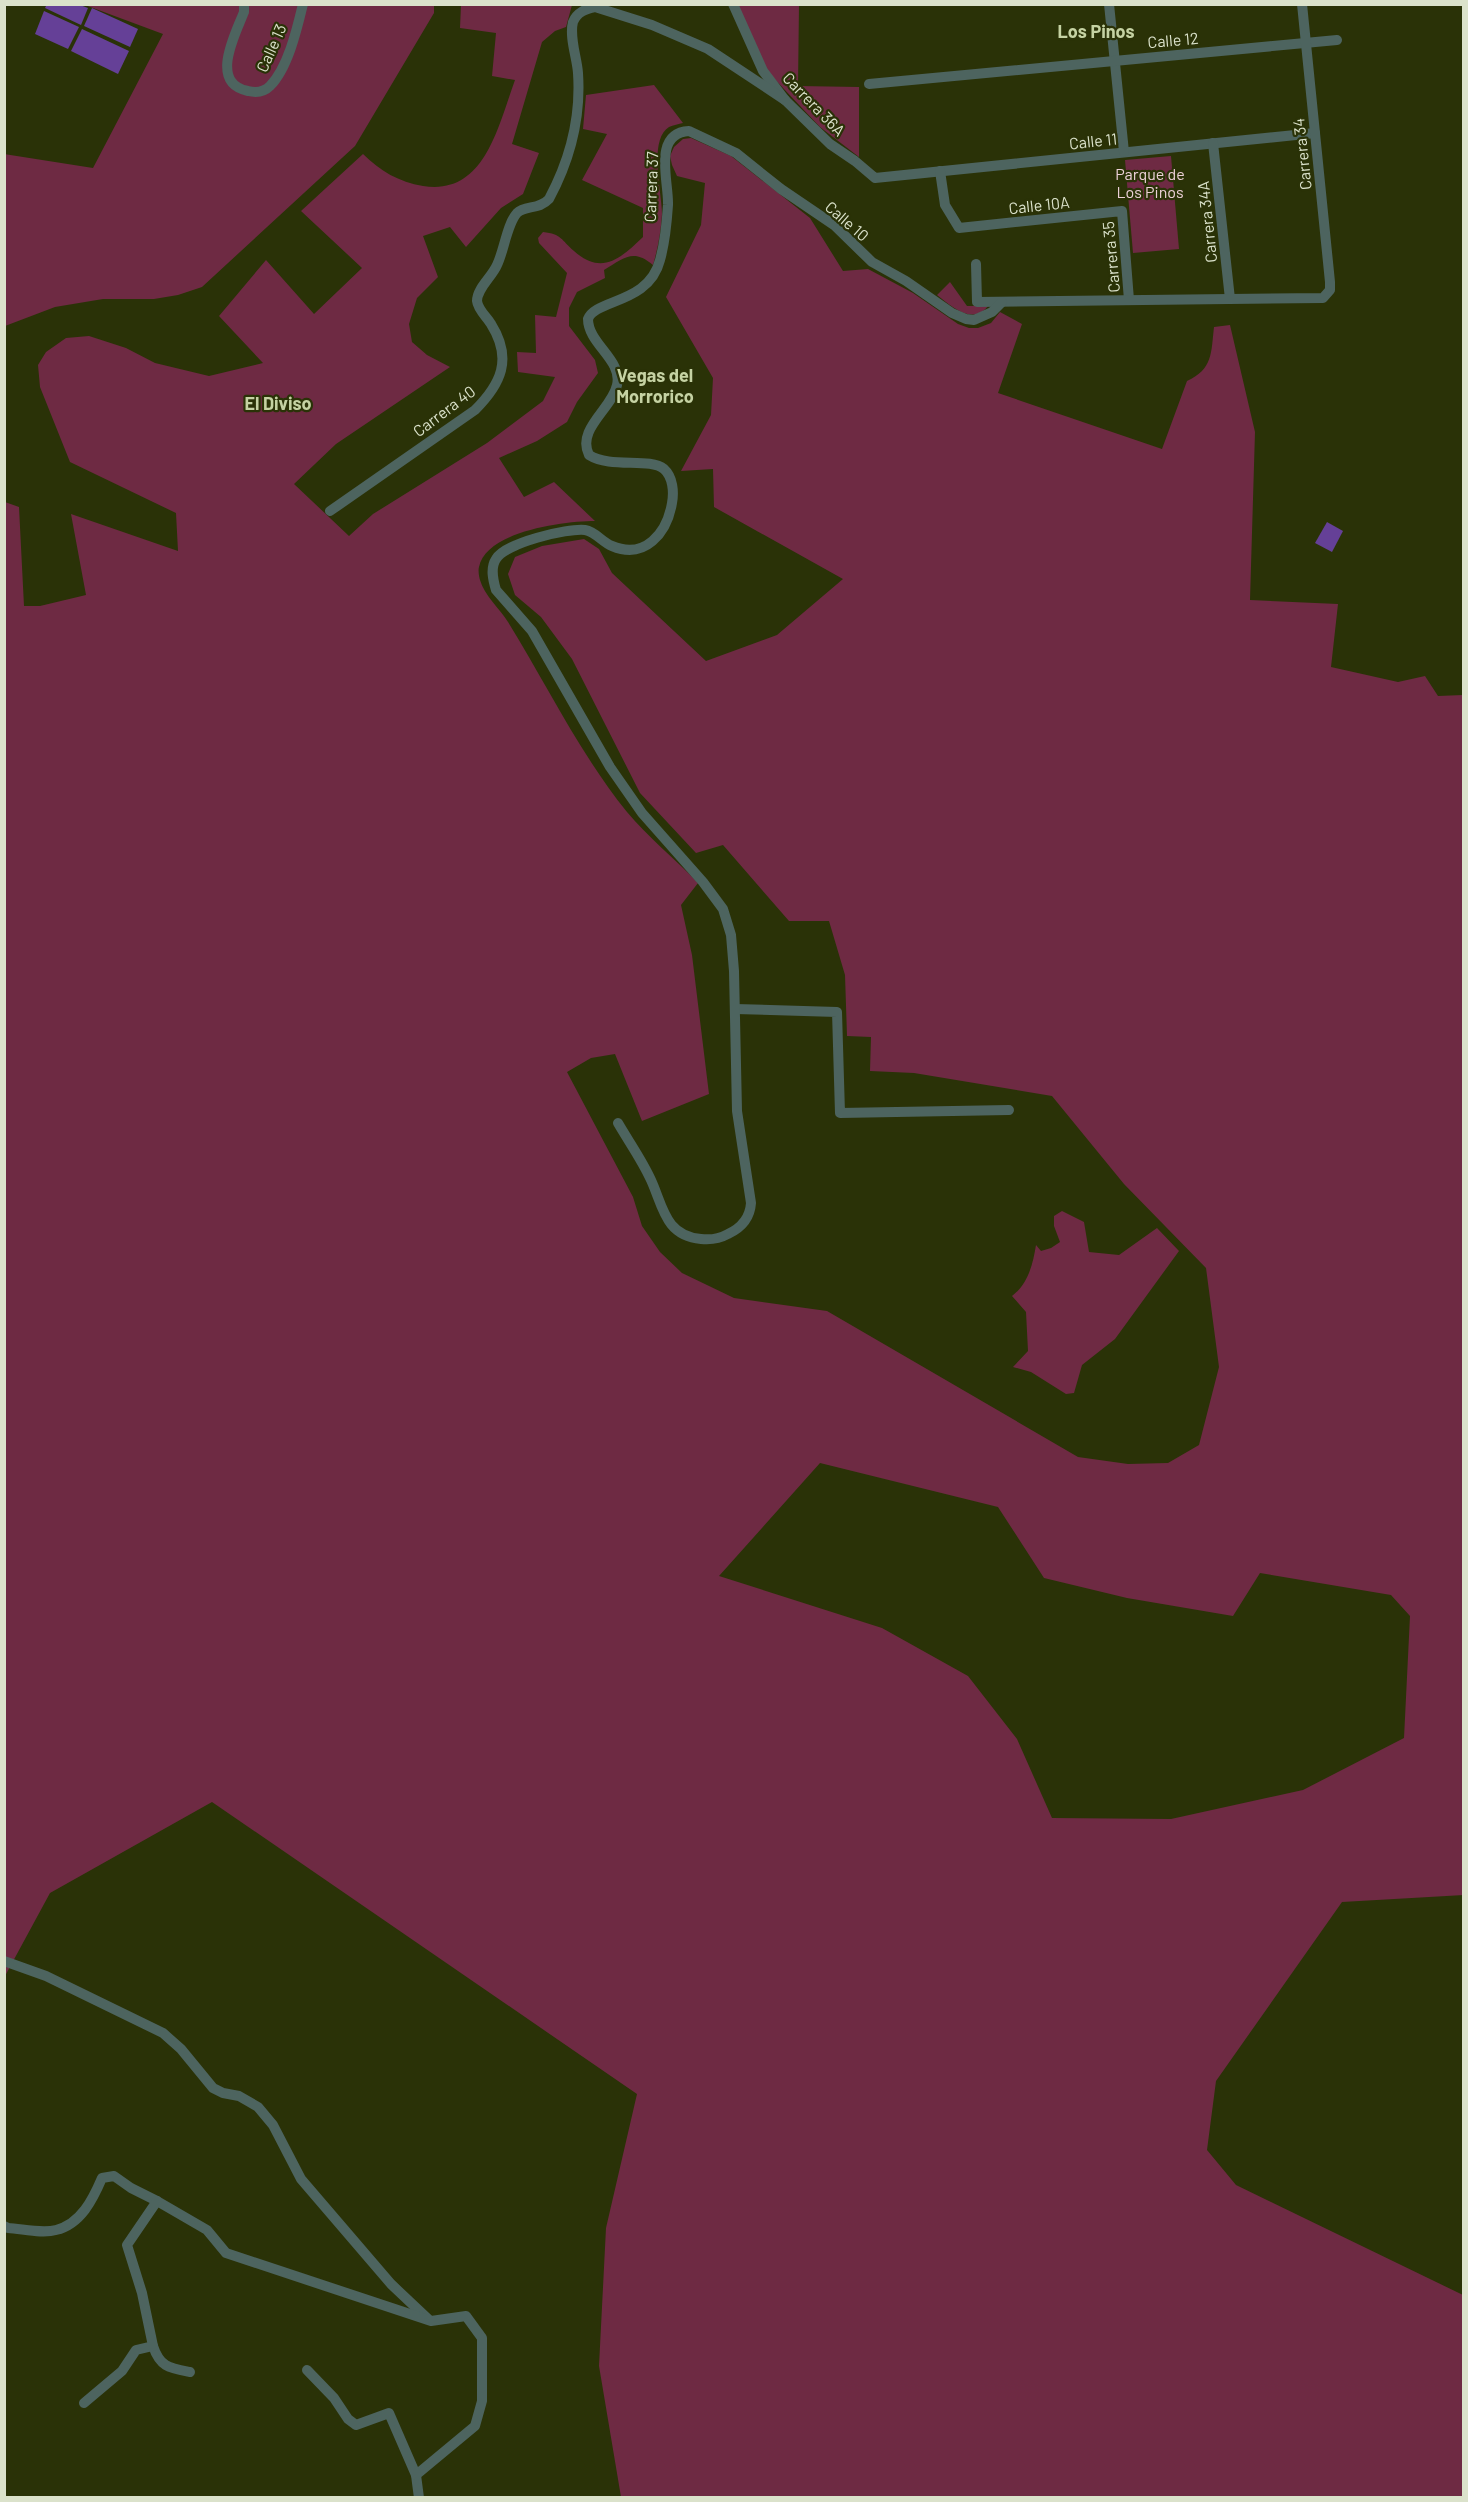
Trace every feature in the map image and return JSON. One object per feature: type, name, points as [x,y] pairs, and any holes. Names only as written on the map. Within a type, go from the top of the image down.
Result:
[{"type":"street","name":"Calle 13","points":[[244,4],[244,12],[227,65],[229,79],[237,88],[257,92],[270,86],[280,69],[296,34],[303,4]]},
{"type":"street","name":"Carrera 36A","points":[[733,4],[763,71],[785,100],[830,144],[875,178]]},
{"type":"street","points":[[1109,4],[1124,153]]},
{"type":"street","name":"Carrera 34","points":[[1230,299],[1323,298],[1330,290],[1302,4]]},
{"type":"street","name":"Carrera 40","points":[[330,511],[475,410],[492,393],[498,382],[501,372],[501,341],[479,307],[478,298],[497,265],[516,214],[524,209],[544,205],[549,199],[571,145],[579,98],[577,60],[572,30],[578,15],[595,7],[652,25],[708,49],[785,100]]},
{"type":"street","name":"Calle 12","points":[[869,84],[1337,40]]},
{"type":"street","name":"Calle 10","points":[[673,136],[682,131],[689,131],[736,153],[781,189],[834,225],[872,262],[906,280],[959,317],[974,320],[983,318],[1002,302]]},
{"type":"street","name":"Calle 11","points":[[875,178],[1315,133]]},
{"type":"street","name":"Carrera 37","points":[[673,136],[665,155],[668,204],[660,261],[656,273],[638,292],[594,310],[588,319],[591,335],[614,366],[618,379],[613,397],[587,434],[585,442],[589,455],[600,461],[654,465],[666,471],[671,480],[673,497],[670,518],[658,537],[650,543],[634,548],[616,548],[605,543],[595,534],[576,530],[547,536],[508,549],[496,558],[492,567],[496,590],[532,631],[610,767],[642,813],[704,882],[723,909],[731,935],[735,1009]]},
{"type":"street","name":"Carrera 34A","points":[[1214,143],[1230,299]]},
{"type":"street","name":"Calle 10A","points":[[940,171],[945,205],[959,228],[1122,212]]},
{"type":"street","name":"Carrera 35","points":[[1122,212],[1129,300]]},
{"type":"street","points":[[976,264],[977,302],[1230,299]]},
{"type":"street","points":[[618,1123],[650,1179],[674,1230],[697,1239],[712,1240],[740,1226],[750,1214],[751,1203],[737,1111],[735,1009],[837,1012],[840,1113],[1009,1110]]},
{"type":"street","points":[[4,1962],[46,1976],[163,2033],[181,2049],[213,2088],[223,2093],[239,2096],[258,2107],[273,2125],[301,2179],[391,2283],[431,2321]]},
{"type":"street","points":[[4,2226],[55,2231],[75,2222],[94,2198],[102,2178],[114,2176],[131,2188],[207,2230],[226,2253],[431,2321],[466,2316],[482,2338],[482,2401],[475,2426],[417,2475]]},
{"type":"street","points":[[157,2201],[128,2245],[158,2359],[171,2368],[190,2372]]},
{"type":"street","points":[[84,2403],[122,2371],[136,2350],[153,2346]]},
{"type":"street","points":[[307,2370],[334,2398],[348,2419],[356,2425],[388,2413],[417,2475],[419,2498]]},
{"type":"green space","points":[[85,5],[434,5],[434,13],[355,146],[202,287],[178,295],[154,299],[103,299],[55,307],[5,326],[4,154],[93,168],[163,34]]},
{"type":"green space","points":[[461,5],[572,5],[566,27],[555,31],[542,42],[512,144],[539,153],[523,194],[501,208],[466,247],[450,227],[423,236],[438,277],[417,298],[409,324],[412,342],[427,355],[450,367],[336,444],[294,484],[349,536],[373,514],[487,443],[543,401],[555,377],[518,372],[517,352],[536,353],[535,315],[556,317],[567,273],[539,243],[538,238],[543,232],[554,234],[584,258],[602,263],[627,252],[643,237],[643,208],[582,180],[607,134],[583,129],[586,95],[654,85],[683,123],[669,127],[659,143],[658,168],[662,214],[653,265],[640,257],[628,257],[604,270],[605,278],[577,292],[569,308],[569,326],[595,360],[598,373],[577,402],[567,422],[537,441],[499,458],[524,497],[554,482],[595,521],[547,526],[511,537],[496,545],[485,555],[479,572],[485,591],[508,622],[579,743],[610,790],[652,839],[698,883],[681,905],[692,955],[709,1094],[642,1121],[615,1054],[591,1058],[567,1072],[633,1197],[642,1226],[660,1252],[682,1273],[734,1298],[827,1311],[1078,1457],[1128,1464],[1168,1463],[1199,1445],[1219,1367],[1206,1268],[1124,1184],[1052,1096],[914,1073],[870,1071],[871,1037],[847,1036],[845,975],[829,921],[789,921],[723,845],[696,853],[640,793],[572,659],[541,617],[515,595],[508,574],[515,557],[542,546],[584,539],[599,549],[612,573],[706,661],[777,635],[843,579],[714,507],[713,469],[681,471],[711,415],[713,378],[666,297],[701,225],[705,183],[677,176],[670,156],[674,147],[683,139],[691,138],[731,156],[810,218],[843,271],[868,269],[913,293],[958,324],[969,328],[978,328],[991,323],[1000,312],[1022,324],[998,393],[1162,449],[1187,381],[1202,371],[1209,359],[1214,327],[1230,325],[1255,432],[1250,600],[1338,604],[1331,667],[1398,682],[1425,676],[1438,696],[1463,695],[1464,1895],[1342,1902],[1216,2081],[1207,2150],[1236,2185],[1463,2295],[1463,2497],[621,2497],[599,2366],[606,2228],[637,2094],[212,1802],[50,1893],[5,1976],[5,502],[19,507],[24,606],[40,606],[86,595],[71,514],[178,551],[176,513],[70,462],[40,387],[38,365],[46,352],[66,338],[89,336],[126,348],[155,363],[209,376],[263,363],[219,316],[266,260],[314,314],[362,268],[301,211],[363,154],[383,171],[398,179],[423,186],[444,186],[461,180],[475,169],[486,154],[495,136],[515,80],[492,76],[496,33],[460,28]],"holes":[[[820,1463],[998,1507],[1044,1578],[1127,1598],[1233,1616],[1260,1573],[1391,1595],[1410,1616],[1404,1738],[1303,1790],[1171,1819],[1052,1818],[1017,1739],[968,1676],[882,1628],[719,1576]]]},
{"type":"green space","points":[[736,5],[799,5],[798,86],[859,87],[859,157],[820,127],[766,70]]},
{"type":"green space","name":"Parque de Los Pinos","points":[[1171,156],[1179,249],[1133,253],[1125,160]]},
{"type":"green space","points":[[950,282],[967,306],[988,306],[982,312],[975,314],[955,309],[937,295]]},
{"type":"green space","points":[[1062,1211],[1084,1222],[1089,1252],[1119,1255],[1157,1228],[1179,1251],[1115,1339],[1082,1365],[1074,1393],[1066,1394],[1031,1372],[1013,1367],[1028,1351],[1026,1312],[1012,1296],[1026,1280],[1036,1245],[1041,1251],[1060,1242],[1054,1226],[1054,1216]]},
{"type":"shaded area","points":[[47,4],[80,5],[88,8],[81,25],[45,8]]},
{"type":"shaded area","points":[[92,8],[138,29],[130,47],[84,26]]},
{"type":"shaded area","points":[[44,11],[79,27],[68,49],[35,34]]},
{"type":"shaded area","points":[[82,29],[129,51],[118,74],[71,51]]},
{"type":"shaded area","points":[[1327,522],[1343,531],[1332,552],[1315,543]]},
{"type":"district","name":"Los Pinos","points":[[1096,32]]},
{"type":"district","name":"Vegas del Morrorico","points":[[655,386]]},
{"type":"district","name":"El Diviso","points":[[278,404]]}]
